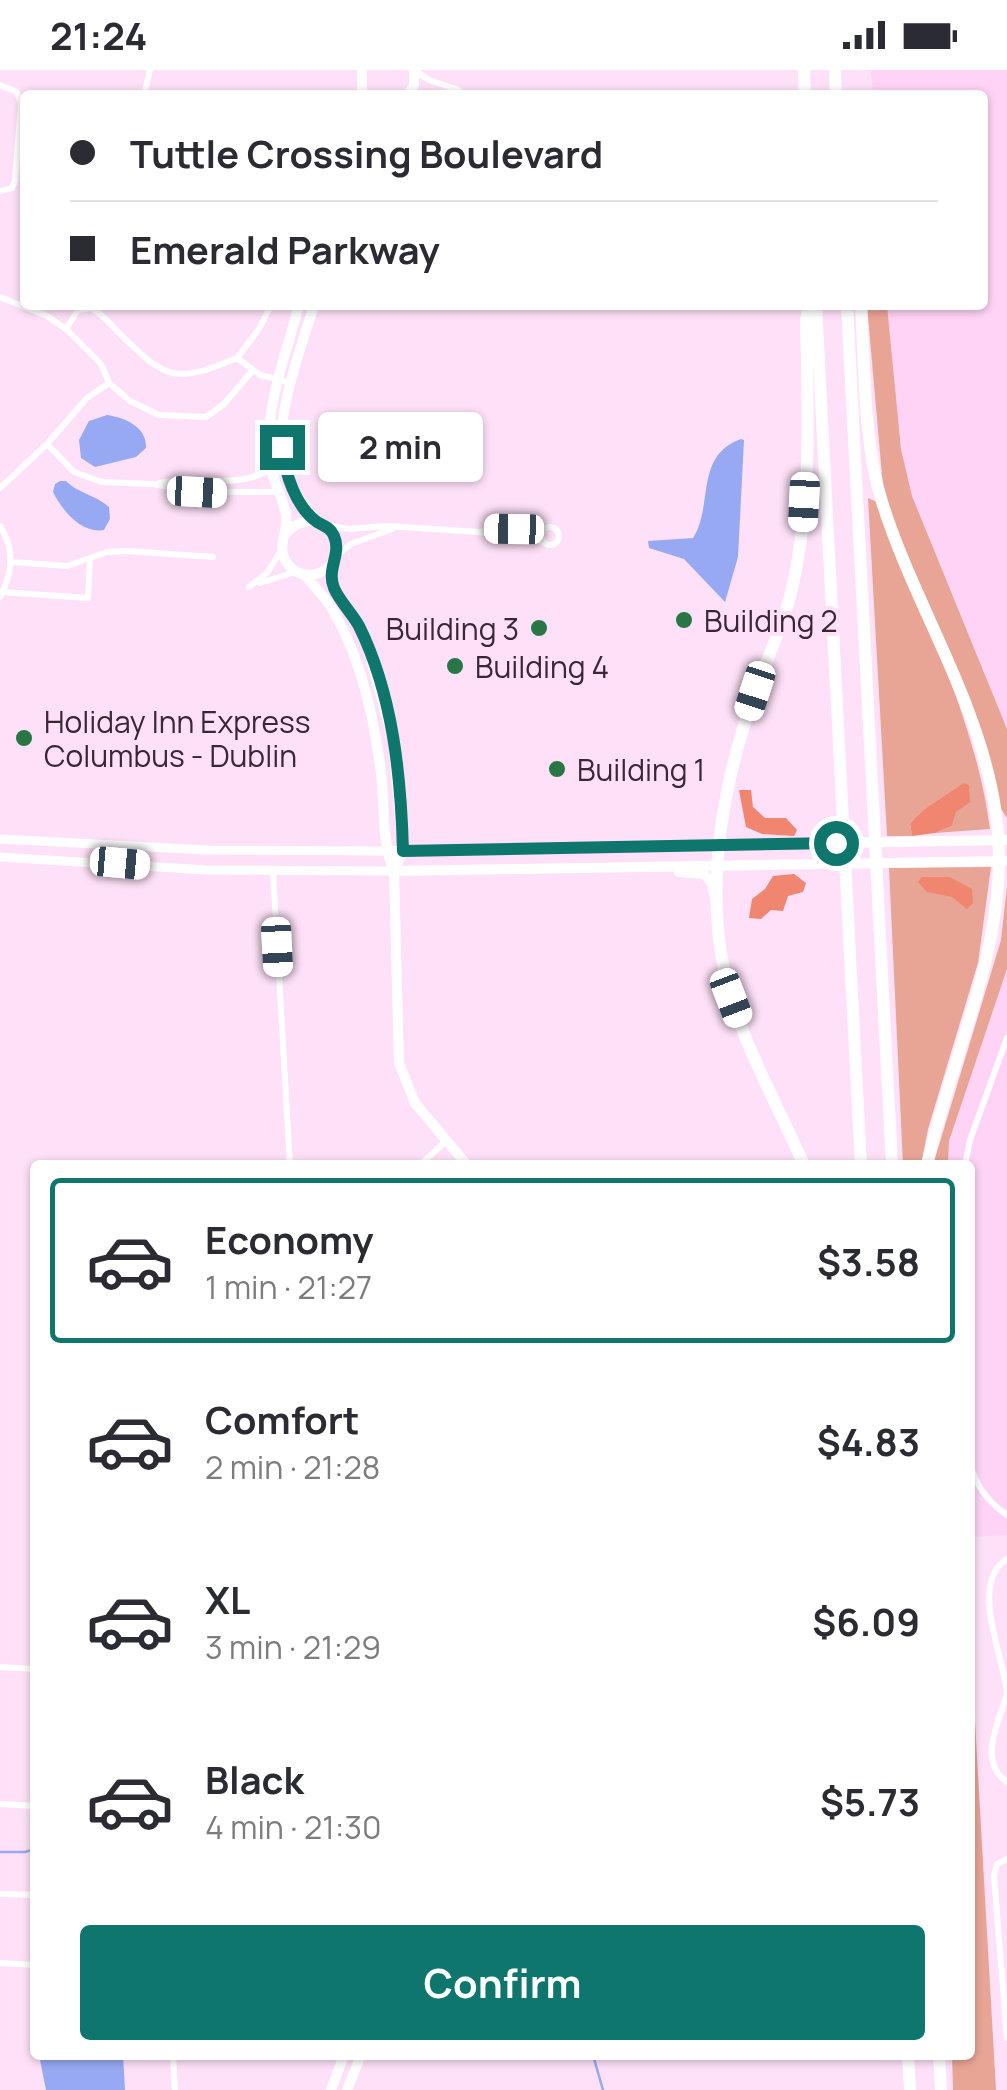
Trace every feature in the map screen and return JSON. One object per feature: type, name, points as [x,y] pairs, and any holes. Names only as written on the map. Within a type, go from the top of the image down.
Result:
[{"type":"highway","points":[[802,1160],[731,998],[721,952],[717,905],[728,783],[755,691],[784,616],[803,531],[808,410],[806,319],[810,310]]},
{"type":"highway","points":[[813,310],[861,1160]]},
{"type":"highway","points":[[847,310],[892,1160]]},
{"type":"highway","points":[[861,310],[879,492],[975,732],[1003,840],[1003,862],[985,957],[928,1160]]},
{"type":"highway","points":[[908,2060],[910,2090]]},
{"type":"highway","points":[[939,2060],[941,2090]]},
{"type":"main road","points":[[298,310],[269,426],[270,468],[286,516],[286,562],[331,607],[361,678],[377,743],[386,851],[394,871],[399,1064],[415,1102],[463,1160]]},
{"type":"main road","points":[[313,310],[292,383],[282,447],[284,465],[294,492],[336,539],[334,589],[358,626],[385,702],[398,774],[403,851],[394,871]]},
{"type":"main road","points":[[283,541],[298,523],[320,523]]},
{"type":"main road","points":[[301,573],[319,573],[333,561]]},
{"type":"main road","points":[[386,851],[1003,840]]},
{"type":"main road","points":[[394,871],[1003,862]]},
{"type":"main road","points":[[634,867],[646,872],[704,874],[712,883],[717,905]]},
{"type":"main road","points":[[331,2090],[342,2060]]},
{"type":"main road","points":[[348,2090],[359,2060]]},
{"type":"street","points":[[414,70],[444,86],[462,90]]},
{"type":"street","points":[[0,84],[17,92],[20,101]]},
{"type":"street","points":[[0,191],[12,188],[20,113]]},
{"type":"street","points":[[34,310],[66,329],[106,370],[108,383],[130,401],[159,415],[206,416],[224,404],[252,371]]},
{"type":"street","points":[[66,329],[78,310]]},
{"type":"street","points":[[93,310],[150,363],[182,376],[237,358],[268,310]]},
{"type":"street","points":[[237,358],[252,371],[292,383]]},
{"type":"street","points":[[0,488],[88,398],[108,383]]},
{"type":"street","points":[[47,444],[74,472],[89,478],[197,492],[276,492]]},
{"type":"street","points":[[153,484],[253,479],[270,468]]},
{"type":"street","points":[[320,523],[348,530],[396,527],[479,532],[553,544],[558,536],[554,528],[492,528],[479,532]]},
{"type":"street","points":[[0,526],[9,541],[12,562],[1,594],[88,598],[90,558]]},
{"type":"street","points":[[333,561],[351,544],[396,527]]},
{"type":"street","points":[[544,528],[544,542]]},
{"type":"street","points":[[283,541],[267,573],[249,587],[301,573]]},
{"type":"street","points":[[12,562],[67,566],[107,552],[127,551],[213,557]]},
{"type":"street","points":[[0,839],[251,852],[386,851]]},
{"type":"street","points":[[0,856],[273,872],[394,871]]},
{"type":"street","points":[[273,872],[290,1160]]},
{"type":"street","points":[[966,1160],[1007,1038]]},
{"type":"street","points":[[425,1160],[446,1141]]},
{"type":"street","points":[[975,1480],[983,1494],[1007,1515]]},
{"type":"street","points":[[1007,1560],[992,1573],[988,1590],[1006,1667],[1007,1693],[990,1754],[995,1770],[1007,1782]]},
{"type":"street","points":[[0,1667],[30,1669]]},
{"type":"street","points":[[0,1804],[30,1806]]},
{"type":"street","points":[[1007,1859],[997,1864],[1007,2038]]},
{"type":"street","points":[[0,1894],[30,1895]]},
{"type":"street","points":[[0,1963],[30,1965]]},
{"type":"street","points":[[173,2060],[175,2090]]},
{"type":"shaded area","points":[[871,70],[1007,70],[1007,729],[912,496],[901,449],[887,310],[988,310],[988,90],[873,90]]},
{"type":"shaded area","points":[[867,310],[887,310],[901,449],[912,496],[1007,729],[1007,818],[1001,809],[971,701],[899,536],[883,487]]},
{"type":"shaded area","points":[[868,498],[879,503],[959,704],[983,787],[990,829],[935,833],[952,826],[963,783],[915,818],[910,824],[912,836],[887,836]]},
{"type":"shaded area","points":[[963,783],[969,785],[970,802],[956,812],[952,826],[912,836],[910,824],[915,818]]},
{"type":"shaded area","points":[[739,790],[751,790],[753,807],[765,818],[786,818],[797,830],[794,836],[762,834],[746,827]]},
{"type":"shaded area","points":[[991,867],[978,963],[922,1160],[903,1160],[889,868]]},
{"type":"shaded area","points":[[794,874],[806,883],[803,892],[788,896],[783,911],[771,910],[761,919],[749,918],[752,899],[773,876]]},
{"type":"shaded area","points":[[922,877],[950,877],[972,889],[973,903],[967,909],[952,897],[927,892],[918,882]]},
{"type":"shaded area","points":[[1007,887],[1007,969],[949,1141],[948,1160],[935,1160],[1001,940]]},
{"type":"shaded area","points":[[1007,969],[1007,1535],[975,1537],[975,1160],[948,1160],[949,1141]]},
{"type":"shaded area","points":[[975,1722],[996,2090],[953,2090],[952,2060],[975,2060]]},
{"type":"water","points":[[107,415],[139,429],[146,448],[136,457],[95,467],[81,458],[79,440],[89,421]]},
{"type":"water","points":[[744,440],[738,557],[725,602],[684,559],[649,548],[648,541],[693,538],[711,469],[726,447]]},
{"type":"water","points":[[60,481],[109,507],[110,519],[104,530],[88,528],[67,513],[53,492]]},
{"type":"water","points":[[40,2060],[123,2060],[125,2090],[46,2090]]},
{"type":"waterway","points":[[0,1852],[30,1850]]},
{"type":"waterway","points":[[594,2060],[603,2090]]},
{"type":"place","name":"Building 2","points":[[684,620]]},
{"type":"place","name":"Building 3","points":[[539,628]]},
{"type":"place","name":"Building 4","points":[[455,666]]},
{"type":"place","name":"Holiday Inn Express Columbus - Dublin","points":[[24,738]]},
{"type":"place","name":"Building 1","points":[[557,769]]},
{"type":"route","points":[[282,447],[294,492],[336,539],[336,557],[331,564],[334,589],[358,626],[381,686],[394,740],[403,851],[836,843]]}]
